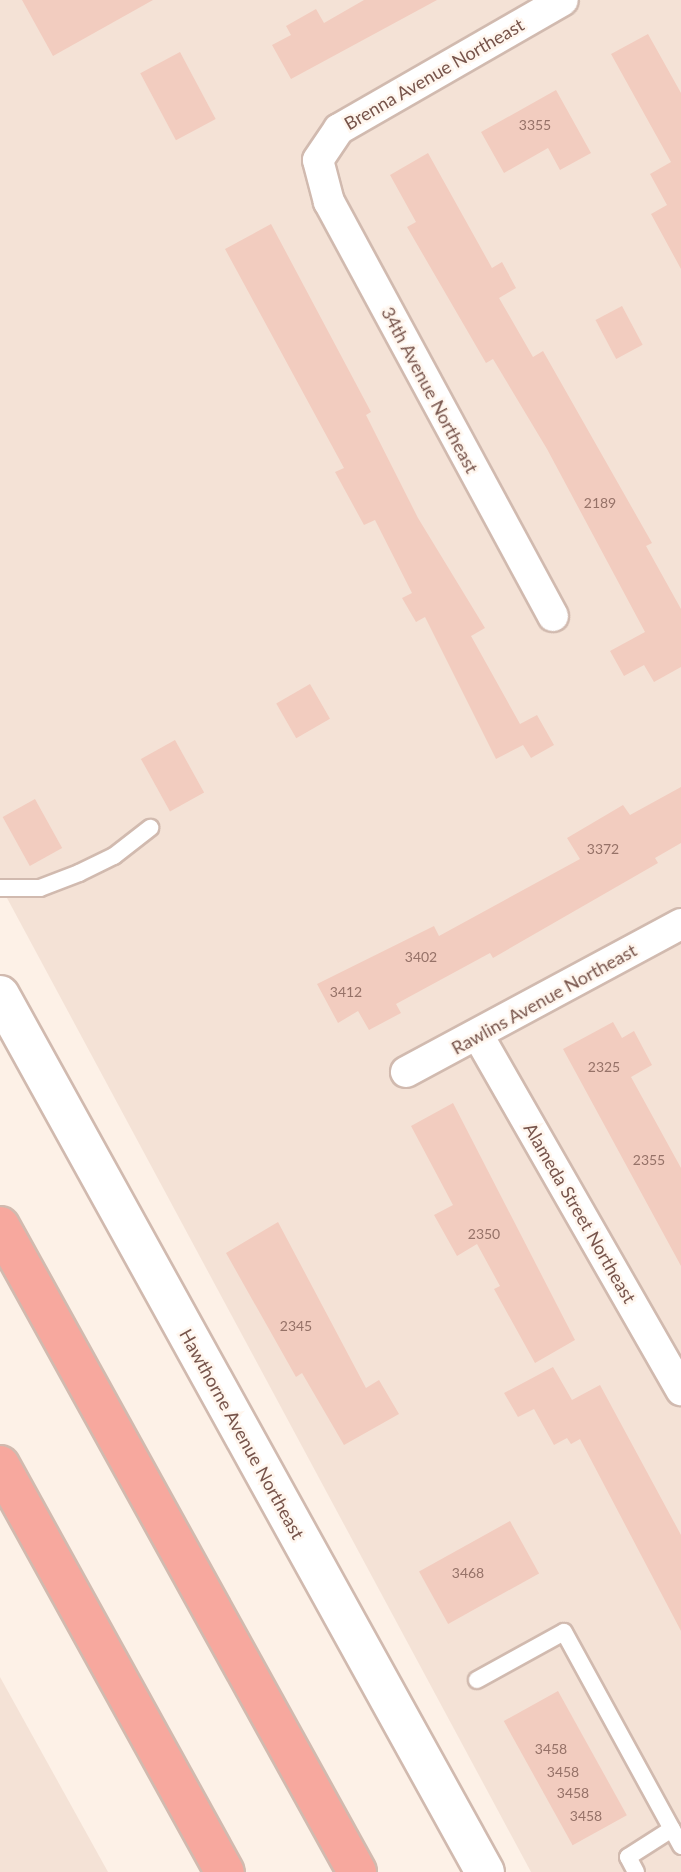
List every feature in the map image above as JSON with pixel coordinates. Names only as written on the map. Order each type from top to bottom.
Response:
[{"type":"highway","points":[[0,1226],[357,1872]]},
{"type":"highway","points":[[0,1465],[225,1872]]},
{"type":"main road","name":"Hawthorne Avenue Northeast","points":[[0,995],[485,1872]]},
{"type":"street","name":"Brenna Avenue Northeast","points":[[318,160],[339,129],[563,0]]},
{"type":"street","name":"34th Avenue Northeast","points":[[318,160],[329,202],[553,616]]},
{"type":"street","name":"Rawlins Avenue Northeast","points":[[406,1072],[479,1037],[681,924]]},
{"type":"street","name":"Alameda Street Northeast","points":[[479,1037],[672,1352],[681,1390]]},
{"type":"lane","points":[[0,888],[40,888],[79,873],[114,856],[150,828]]},
{"type":"lane","points":[[477,1680],[564,1632],[681,1846]]},
{"type":"lane","points":[[636,1872],[628,1857],[672,1829]]},
{"type":"shaded area","points":[[0,0],[681,0],[681,1872],[531,1872],[0,885]]},
{"type":"shaded area","points":[[0,1677],[108,1872],[0,1872]]},
{"type":"building","points":[[22,0],[153,0],[53,56]]},
{"type":"building","points":[[364,0],[437,0],[291,79],[272,45],[291,35],[286,26],[316,9],[324,23]]},
{"type":"building","points":[[648,34],[681,93],[681,269],[651,214],[667,205],[650,174],[671,162],[611,54]]},
{"type":"building","points":[[180,52],[216,119],[176,140],[140,73]]},
{"type":"building","points":[[556,90],[591,153],[560,170],[548,148],[504,173],[481,132]]},
{"type":"building","points":[[428,153],[492,268],[502,262],[516,288],[499,298],[533,357],[543,351],[652,543],[646,546],[681,609],[681,667],[654,682],[644,665],[624,676],[610,651],[645,632],[547,449],[493,359],[486,363],[407,227],[416,222],[390,175]]},
{"type":"building","points":[[271,224],[371,412],[366,415],[418,518],[485,628],[471,636],[520,724],[537,715],[554,745],[531,758],[523,745],[496,759],[425,617],[416,622],[402,598],[412,593],[375,520],[364,525],[335,472],[344,468],[225,249]]},
{"type":"building","points":[[622,306],[643,345],[616,359],[596,320]]},
{"type":"building","points":[[310,684],[330,719],[296,738],[276,704]]},
{"type":"building","points":[[175,740],[204,792],[170,811],[141,759]]},
{"type":"building","points":[[681,787],[681,843],[655,858],[658,863],[493,958],[490,953],[396,1004],[401,1013],[369,1030],[358,1011],[338,1023],[317,984],[434,926],[439,936],[580,859],[567,838],[623,805],[630,815]]},
{"type":"building","points":[[35,799],[62,848],[30,866],[3,817]]},
{"type":"building","points":[[613,1022],[622,1038],[634,1031],[652,1065],[631,1077],[681,1168],[681,1266],[563,1049]]},
{"type":"building","points":[[453,1103],[575,1340],[535,1363],[494,1289],[500,1286],[477,1244],[457,1256],[434,1215],[453,1205],[411,1126]]},
{"type":"building","points":[[278,1222],[366,1388],[379,1380],[399,1414],[344,1445],[302,1373],[296,1377],[226,1253]]},
{"type":"building","points":[[553,1367],[572,1400],[600,1385],[681,1535],[681,1631],[580,1439],[571,1444],[567,1438],[554,1445],[534,1409],[518,1417],[504,1393]]},
{"type":"building","points":[[510,1521],[539,1573],[448,1624],[419,1571]]},
{"type":"building","points":[[558,1691],[627,1815],[573,1845],[504,1721]]}]
